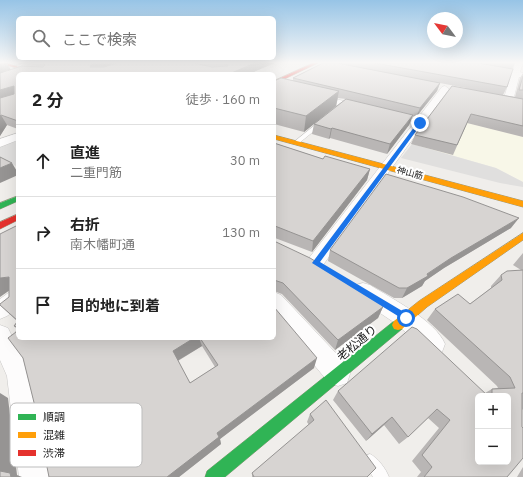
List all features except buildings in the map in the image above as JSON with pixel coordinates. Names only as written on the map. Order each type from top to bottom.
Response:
[{"type":"main road","name":"神山筋","points":[[276,138],[523,204]]},
{"type":"main road","points":[[0,206],[16,199]]},
{"type":"main road","points":[[0,214],[16,206]]},
{"type":"main road","points":[[0,226],[16,218]]},
{"type":"main road","name":"老松通り","points":[[213,477],[423,304],[523,236]]},
{"type":"street","points":[[278,85],[343,106],[375,112]]},
{"type":"street","points":[[508,101],[515,85]]},
{"type":"street","points":[[315,263],[445,89]]},
{"type":"street","points":[[405,119],[420,123]]},
{"type":"street","points":[[0,131],[16,135]]},
{"type":"street","points":[[0,143],[16,137]]},
{"type":"street","points":[[348,282],[406,318],[449,359]]},
{"type":"street","points":[[0,310],[16,298]]},
{"type":"street","points":[[276,303],[338,374]]},
{"type":"street","points":[[7,338],[19,375],[23,403]]},
{"type":"street","points":[[33,467],[34,477]]},
{"type":"lane","points":[[296,143],[328,117]]},
{"type":"lane","points":[[318,391],[328,403]]},
{"type":"lane","points":[[364,452],[382,477]]},
{"type":"shaded area","points":[[449,93],[523,107],[523,182],[496,168],[412,144]]},
{"type":"shaded area","points":[[13,141],[16,142],[16,166],[0,158],[0,146]]},
{"type":"shaded area","points":[[412,144],[496,168],[523,182],[523,187],[500,183],[401,158]]},
{"type":"traffic: fast","points":[[0,206],[16,199]]},
{"type":"traffic: fast","points":[[213,477],[398,325]]},
{"type":"traffic: slow","points":[[276,138],[523,204]]},
{"type":"traffic: slow","points":[[398,325],[423,304],[523,236]]},
{"type":"traffic: jam","points":[[0,226],[16,218]]},
{"type":"route","points":[[406,318],[315,263],[386,166],[420,123]]}]
